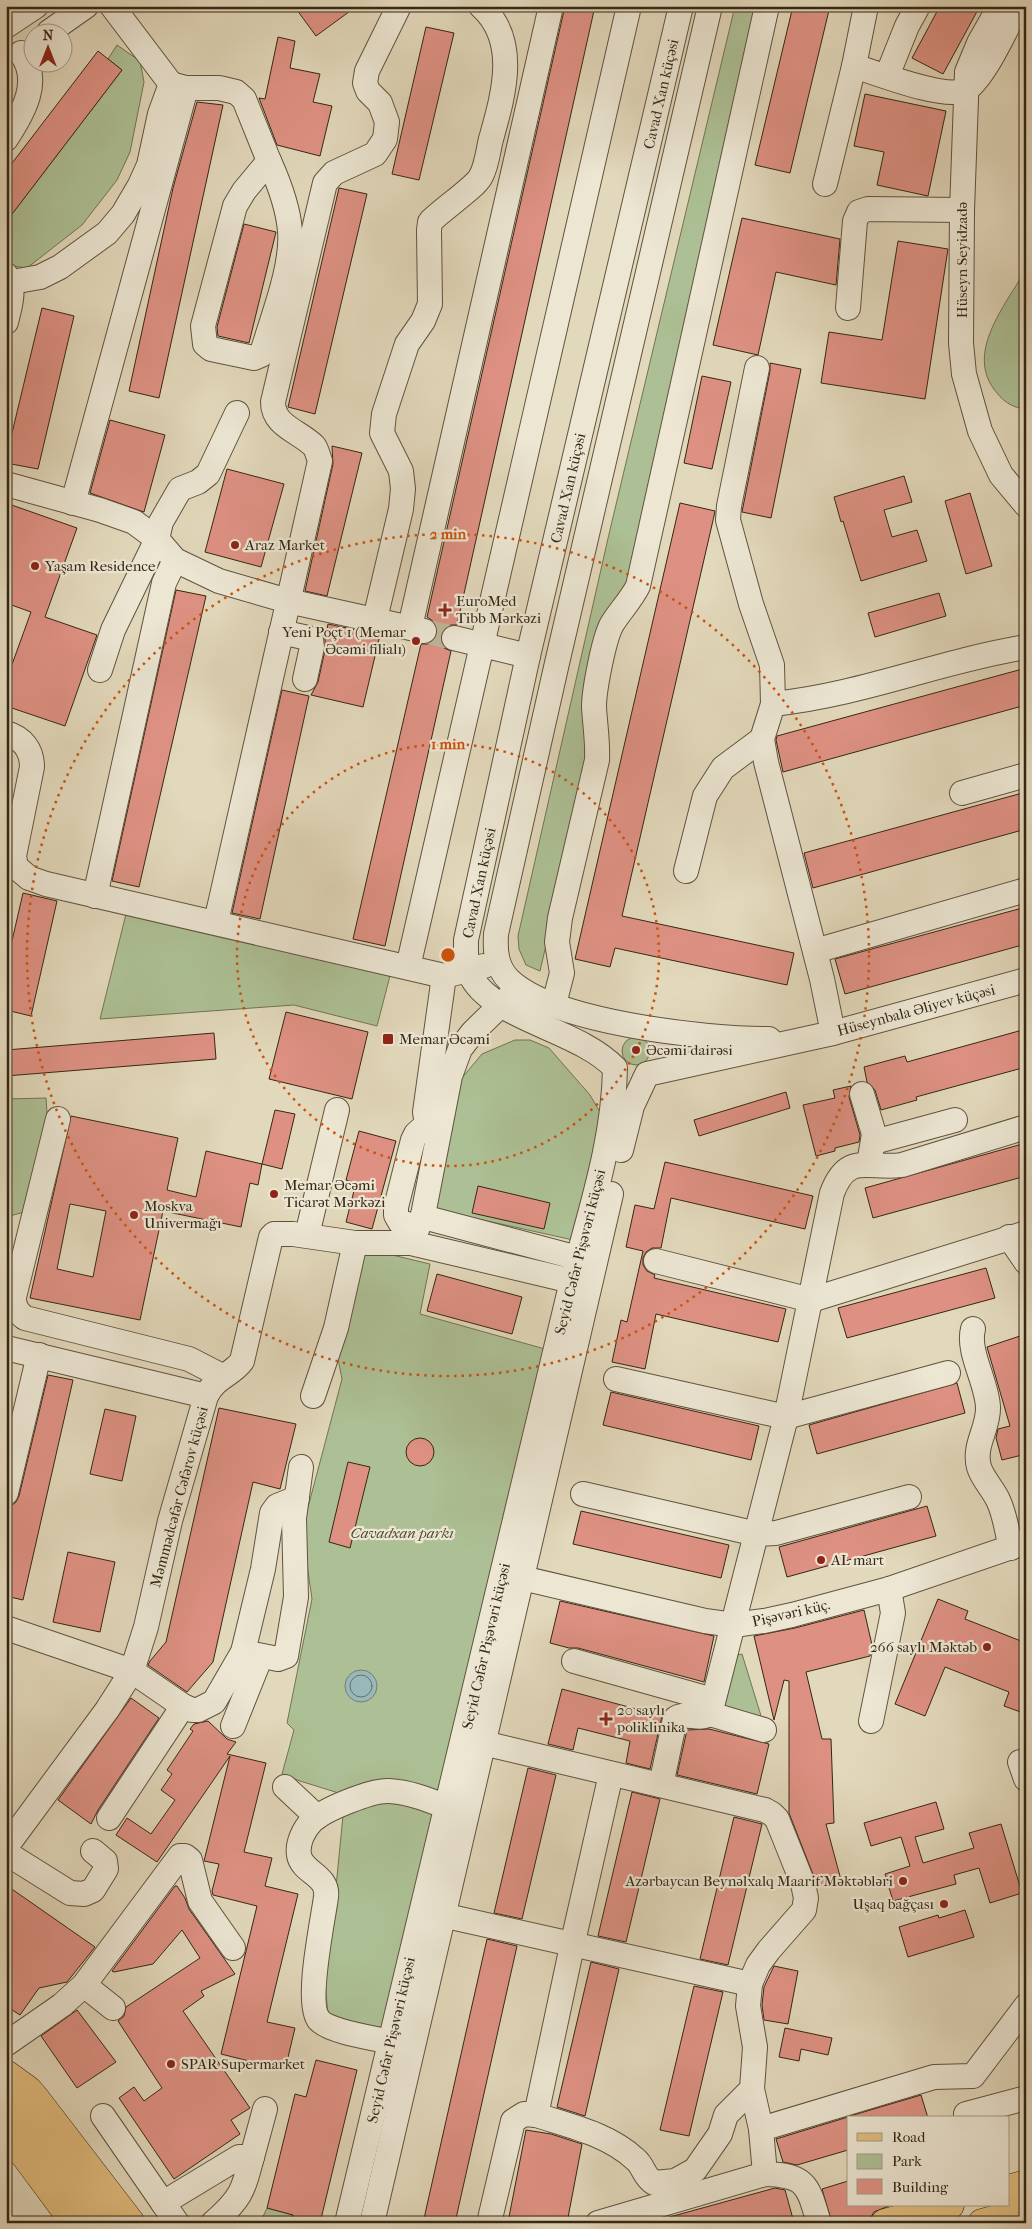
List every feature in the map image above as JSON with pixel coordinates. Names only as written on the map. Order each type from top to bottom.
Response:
[{"type":"main road","points":[[6,2074],[28,2090],[35,2098],[131,2223]]},
{"type":"main road","points":[[6,2088],[104,2223]]},
{"type":"main road","points":[[6,2130],[75,2223]]},
{"type":"main road","points":[[1010,2188],[1026,2184]]},
{"type":"main road","points":[[885,2223],[946,2206]]},
{"type":"main road","points":[[982,2223],[1026,2210]]},
{"type":"street","points":[[6,26],[36,6]]},
{"type":"street","points":[[63,22],[86,6]]},
{"type":"street","points":[[112,6],[179,86],[219,88],[236,92],[244,99],[282,190],[290,231],[290,256],[263,350],[261,355],[254,358],[211,349],[205,344],[203,326],[235,206],[244,191],[269,161]]},
{"type":"street","points":[[216,922],[320,461],[315,447],[278,420],[273,410],[273,402],[325,183],[334,173],[375,154],[385,139],[387,122],[380,103],[368,91],[364,83],[367,71],[399,6]]},
{"type":"street","points":[[375,619],[401,509],[403,489],[401,471],[382,433],[384,414],[407,344],[423,321],[430,304],[430,222],[481,178],[503,97],[506,60],[502,39],[490,15],[481,6]]},
{"type":"street","points":[[6,484],[134,522],[157,539],[175,560],[219,581],[288,600],[417,629],[551,6]]},
{"type":"street","points":[[408,967],[629,6]]},
{"type":"street","name":"Cavad Xan küçəsi","points":[[468,971],[466,953],[467,930],[528,656],[681,6]]},
{"type":"street","name":"Cavad Xan küçəsi","points":[[498,962],[495,944],[503,905],[558,658],[710,6]]},
{"type":"street","points":[[554,1004],[562,974],[557,942],[560,918],[597,760],[598,742],[594,698],[612,624],[634,596],[638,586],[768,6]]},
{"type":"street","points":[[825,184],[854,66],[866,6]]},
{"type":"street","points":[[887,76],[907,26],[918,6]]},
{"type":"street","name":"Hüseyn Seyidzadə","points":[[1000,6],[972,56],[967,72],[962,210],[961,343],[964,374],[980,431],[1001,475],[1026,505]]},
{"type":"street","points":[[854,66],[941,93],[965,90],[982,73],[1018,6]]},
{"type":"street","points":[[6,139],[18,120],[28,97],[31,83],[30,69],[20,54]]},
{"type":"street","points":[[6,322],[12,292],[9,278],[40,277],[60,267],[107,233],[123,214],[149,165],[160,114],[179,86]]},
{"type":"street","points":[[73,503],[179,86]]},
{"type":"street","points":[[848,308],[855,221],[859,212],[868,209],[962,210]]},
{"type":"street","points":[[757,368],[729,506],[728,520],[751,604],[772,665],[773,704],[762,739],[766,762],[815,951],[833,1033]]},
{"type":"street","points":[[100,670],[121,612],[157,539],[162,522],[180,489],[198,482],[208,474],[237,413]]},
{"type":"street","points":[[95,896],[164,583],[175,560]]},
{"type":"street","points":[[281,632],[311,640],[312,647],[305,679]]},
{"type":"street","points":[[454,638],[528,656]]},
{"type":"street","points":[[773,704],[839,694],[997,652],[1026,647]]},
{"type":"street","points":[[6,734],[22,741],[32,756],[32,767],[11,872],[46,884],[95,896],[216,922],[444,976],[498,962],[509,980],[554,1004],[592,1016],[643,1027],[730,1038],[805,1040]]},
{"type":"street","points":[[686,871],[705,796],[723,768],[762,739]]},
{"type":"street","points":[[962,793],[1026,775]]},
{"type":"street","points":[[815,951],[1026,890]]},
{"type":"street","points":[[468,971],[477,986],[501,1005],[598,1052],[626,1076],[640,1077],[805,1040]]},
{"type":"street","points":[[434,1125],[425,1112],[444,976]]},
{"type":"street","name":"Hüseynbala Əliyev küçəsi","points":[[805,1040],[1026,980]]},
{"type":"street","points":[[519,987],[472,1032],[460,1049],[434,1125],[416,1134],[413,1140],[396,1207],[396,1215],[400,1222],[417,1229],[536,1273],[572,1281]]},
{"type":"street","points":[[615,1068],[610,1052],[614,1037],[627,1028],[643,1027],[656,1038],[660,1046],[659,1062],[647,1074]]},
{"type":"street","name":"Seyid Cəfər Pişəvəri küçəsi","points":[[347,2223],[391,2042],[425,1942],[442,1915],[483,1742],[512,1576],[572,1281],[610,1131],[614,1101],[615,1068]]},
{"type":"street","name":"Seyid Cəfər Pişəvəri küçəsi","points":[[372,2223],[425,1942],[447,1807],[512,1576],[629,1117],[636,1096],[647,1074]]},
{"type":"street","points":[[862,1094],[874,1134],[871,1153]]},
{"type":"street","points":[[307,1235],[337,1110]]},
{"type":"street","points":[[58,1119],[14,1297],[14,1305],[18,1313],[25,1318],[189,1359],[222,1376]]},
{"type":"street","points":[[661,1785],[675,1719],[683,1716],[704,1717],[711,1707],[734,1625],[786,1417],[832,1193],[838,1178],[871,1153],[955,1120]]},
{"type":"street","points":[[871,1153],[888,1167],[902,1165],[1026,1127]]},
{"type":"street","points":[[417,1229],[427,1218],[578,1258]]},
{"type":"street","name":"Məmmədcəfər Cəfərov küçəsi","points":[[11,1832],[107,1710],[132,1671],[146,1627],[170,1520],[206,1396],[222,1376],[232,1371],[242,1361],[271,1237],[278,1234],[307,1235],[355,1243],[417,1229]]},
{"type":"street","points":[[656,1261],[811,1300],[1017,1235],[1026,1262]]},
{"type":"street","points":[[313,1396],[336,1328],[355,1243]]},
{"type":"street","points":[[536,1273],[547,1268],[549,1264],[542,1248]]},
{"type":"street","points":[[973,1329],[970,1339],[983,1377],[988,1406],[988,1418],[977,1454],[979,1468],[999,1502],[1018,1545]]},
{"type":"street","points":[[6,1348],[206,1396]]},
{"type":"street","points":[[6,1493],[38,1355]]},
{"type":"street","points":[[616,1379],[786,1417],[948,1373]]},
{"type":"street","points":[[252,1654],[278,1659],[286,1656],[296,1598],[294,1518],[302,1467]]},
{"type":"street","points":[[583,1494],[757,1534],[776,1533],[909,1497]]},
{"type":"street","points":[[233,1726],[252,1654],[272,1513],[277,1506],[297,1498]]},
{"type":"street","name":"Pişəvəri küç.","points":[[512,1576],[705,1621],[734,1625],[764,1622],[889,1589],[1018,1545]]},
{"type":"street","points":[[872,1721],[893,1613],[889,1589]]},
{"type":"street","points":[[6,1628],[132,1671],[182,1706],[198,1710],[214,1702],[252,1654]]},
{"type":"street","points":[[574,1661],[711,1707],[764,1730]]},
{"type":"street","points":[[109,1818],[182,1706]]},
{"type":"street","points":[[483,1742],[765,1810],[777,1819],[803,1884],[806,1898],[804,1910],[758,1965],[750,1984],[748,2006],[755,2047],[752,2090],[761,2129],[766,2174]]},
{"type":"street","points":[[536,2115],[611,1774]]},
{"type":"street","points":[[285,1787],[317,1817]]},
{"type":"street","points":[[391,2042],[327,2026],[319,2019],[315,2011],[314,1981],[327,1894],[321,1878],[301,1861],[298,1854],[299,1843],[305,1829],[317,1817],[369,1793],[389,1791],[414,1795],[447,1807]]},
{"type":"street","points":[[6,1853],[70,1893],[84,1894],[93,1890],[106,1869],[105,1861],[93,1851]]},
{"type":"street","points":[[6,2044],[62,2005],[84,1985],[180,1856],[185,1856],[190,1860],[200,1901],[234,1948]]},
{"type":"street","points":[[442,1915],[572,1946],[750,1984]]},
{"type":"street","points":[[84,1985],[113,2008]]},
{"type":"street","points":[[1026,2006],[973,2076],[966,2116],[1026,2098]]},
{"type":"street","points":[[761,2129],[934,2077],[973,2076]]},
{"type":"street","points":[[489,2223],[513,2121],[524,2114],[536,2115],[604,2138],[637,2160],[646,2178],[654,2183],[675,2181],[696,2170],[720,2134],[726,2115],[752,2090]]},
{"type":"street","points":[[213,2223],[226,2212],[243,2192],[265,2108]]},
{"type":"street","points":[[103,2116],[177,2223]]},
{"type":"street","points":[[163,2203],[239,2157],[252,2157]]},
{"type":"street","points":[[598,2223],[766,2174],[780,2175],[802,2182],[809,2190],[819,2223]]},
{"type":"green space","points":[[735,6],[757,6],[591,752],[540,971],[526,965],[519,949],[518,936],[609,534]]},
{"type":"green space","points":[[117,45],[140,61],[144,82],[130,152],[117,180],[82,225],[27,268],[6,265],[6,222],[122,70],[108,59]]},
{"type":"green space","points":[[1026,269],[1026,409],[1010,404],[1000,397],[988,378],[984,362],[991,330]]},
{"type":"green space","points":[[126,914],[390,976],[377,1026],[294,1005],[100,1019]]},
{"type":"green space","name":"Əcəmi dairəsi","points":[[636,1037],[646,1041],[650,1051],[646,1061],[636,1065],[626,1061],[622,1051],[626,1041]]},
{"type":"green space","points":[[515,1040],[530,1040],[549,1048],[590,1095],[601,1114],[601,1126],[573,1240],[429,1208],[461,1079],[482,1054]]},
{"type":"green space","points":[[46,1098],[48,1128],[28,1211],[6,1217],[6,1099]]},
{"type":"green space","name":"Cavadxan parkı","points":[[363,1248],[430,1264],[420,1314],[545,1349],[386,2028],[339,2022],[328,2016],[324,1969],[335,1897],[345,1795],[282,1774],[294,1730],[287,1723],[312,1599],[302,1530],[342,1379],[337,1354]]},
{"type":"green space","points":[[742,1654],[762,1719],[724,1709],[737,1655]]},
{"type":"green space","points":[[267,2208],[293,2215],[291,2223],[260,2223]]},
{"type":"water","points":[[361,1670],[367,1671],[372,1675],[376,1680],[376,1692],[372,1697],[367,1701],[361,1702],[355,1701],[350,1697],[346,1692],[345,1686],[346,1680],[350,1675],[355,1671]]},
{"type":"building","points":[[294,6],[357,6],[316,36]]},
{"type":"building","points":[[565,6],[595,6],[457,625],[444,628],[441,635],[444,648],[451,651],[385,946],[353,939],[421,644],[429,644],[434,641],[437,634],[437,626],[427,617]]},
{"type":"building","points":[[793,6],[830,6],[790,173],[755,165]]},
{"type":"building","points":[[940,6],[980,6],[943,74],[912,58]]},
{"type":"building","points":[[426,27],[454,33],[419,180],[392,174]]},
{"type":"building","points":[[278,37],[295,41],[290,68],[320,74],[313,102],[332,106],[320,156],[277,145],[259,98],[265,99]]},
{"type":"building","points":[[98,51],[122,70],[6,222],[6,171]]},
{"type":"building","points":[[865,94],[946,111],[928,196],[877,185],[884,152],[854,146]]},
{"type":"building","points":[[197,102],[223,105],[159,398],[129,391],[173,188]]},
{"type":"building","points":[[339,188],[367,194],[315,414],[288,407]]},
{"type":"building","points":[[742,218],[840,239],[836,285],[776,272],[758,355],[713,345]]},
{"type":"building","points":[[244,224],[276,232],[249,343],[218,336],[217,327]]},
{"type":"building","points":[[898,241],[948,249],[925,399],[821,383],[829,332],[882,340]]},
{"type":"building","points":[[42,308],[74,316],[38,469],[6,463],[6,458]]},
{"type":"building","points":[[770,363],[801,369],[771,518],[742,512]]},
{"type":"building","points":[[702,376],[731,382],[712,469],[684,463]]},
{"type":"building","points":[[110,420],[165,435],[144,512],[90,493]]},
{"type":"building","points":[[332,446],[362,453],[327,596],[305,591],[333,464]]},
{"type":"building","points":[[227,469],[284,484],[261,567],[205,552]]},
{"type":"building","points":[[904,476],[912,502],[884,510],[892,537],[917,530],[927,561],[861,581],[834,497]]},
{"type":"building","points":[[970,493],[992,566],[966,574],[945,501]]},
{"type":"building","points":[[6,503],[77,528],[45,617],[97,635],[65,726],[6,706],[6,681],[31,612],[6,603]]},
{"type":"building","points":[[680,503],[715,511],[622,916],[794,953],[787,985],[615,948],[610,967],[575,959]]},
{"type":"building","points":[[176,590],[206,596],[139,887],[112,881]]},
{"type":"building","points":[[939,593],[946,616],[875,637],[868,613]]},
{"type":"building","points":[[328,624],[380,635],[363,707],[311,695],[318,682]]},
{"type":"building","points":[[1026,668],[1026,705],[783,772],[776,740],[777,736]]},
{"type":"building","points":[[282,690],[309,696],[260,919],[232,913]]},
{"type":"building","points":[[1026,792],[1026,829],[813,888],[804,853]]},
{"type":"building","points":[[23,893],[57,901],[31,1016],[6,1010],[6,967]]},
{"type":"building","points":[[1026,907],[1026,944],[845,994],[835,959]]},
{"type":"building","points":[[286,1012],[368,1032],[352,1099],[269,1079]]},
{"type":"building","points":[[1026,1029],[1026,1067],[916,1097],[917,1100],[881,1110],[875,1090],[867,1082],[864,1067],[905,1056],[907,1062]]},
{"type":"building","points":[[214,1033],[216,1059],[6,1076],[6,1050]]},
{"type":"building","points":[[851,1086],[849,1097],[860,1135],[859,1142],[835,1148],[835,1151],[816,1156],[803,1105],[835,1098],[833,1090]]},
{"type":"building","points":[[786,1092],[790,1108],[699,1136],[694,1120]]},
{"type":"building","points":[[275,1110],[295,1114],[282,1169],[262,1164]]},
{"type":"building","name":"Moskva Univermağı","points":[[71,1116],[178,1138],[167,1190],[196,1197],[206,1151],[262,1164],[258,1185],[250,1183],[241,1227],[163,1211],[140,1320],[30,1298]],"holes":[[[70,1204],[106,1211],[93,1277],[57,1269]]]},
{"type":"building","points":[[359,1131],[396,1141],[372,1229],[346,1222],[356,1183],[346,1180]]},
{"type":"building","points":[[1026,1143],[1026,1176],[873,1218],[865,1188]]},
{"type":"building","points":[[665,1162],[813,1196],[805,1229],[671,1198],[661,1248],[652,1248],[646,1252],[643,1258],[643,1265],[647,1271],[655,1275],[654,1278],[786,1309],[778,1342],[656,1314],[645,1369],[612,1362],[621,1320],[627,1322],[643,1251],[626,1247],[635,1205],[654,1209]]},
{"type":"building","points":[[478,1186],[550,1203],[544,1229],[472,1213]]},
{"type":"building","points":[[986,1268],[995,1298],[847,1338],[838,1308]]},
{"type":"building","points":[[437,1274],[522,1297],[512,1334],[427,1311]]},
{"type":"building","points":[[1026,1334],[1026,1454],[1002,1460],[996,1438],[998,1429],[1010,1426],[987,1347]]},
{"type":"building","points":[[48,1375],[73,1380],[23,1600],[6,1596],[6,1525],[11,1506],[19,1496]]},
{"type":"building","points":[[957,1383],[965,1413],[817,1454],[809,1425]]},
{"type":"building","points":[[611,1392],[759,1426],[751,1460],[603,1425]]},
{"type":"building","points":[[219,1408],[296,1424],[280,1489],[253,1482],[213,1662],[187,1692],[148,1665],[166,1642]]},
{"type":"building","points":[[105,1409],[136,1416],[122,1481],[90,1474]]},
{"type":"building","points":[[420,1438],[430,1442],[434,1452],[430,1462],[420,1466],[410,1462],[406,1452],[410,1442]]},
{"type":"building","points":[[348,1462],[370,1467],[350,1548],[329,1542]]},
{"type":"building","points":[[927,1506],[936,1536],[787,1577],[779,1547]]},
{"type":"building","points":[[581,1511],[729,1545],[721,1578],[573,1544]]},
{"type":"building","points":[[68,1552],[115,1562],[100,1632],[53,1622]]},
{"type":"building","points":[[938,1599],[968,1611],[965,1619],[1026,1643],[1026,1714],[1004,1706],[1009,1692],[945,1667],[925,1716],[895,1704]]},
{"type":"building","points":[[560,1601],[714,1636],[704,1682],[578,1648],[569,1648],[550,1643]]},
{"type":"building","points":[[864,1610],[872,1645],[870,1656],[806,1672],[822,1739],[831,1739],[834,1823],[826,1824],[841,1880],[818,1887],[789,1813],[789,1681],[784,1680],[774,1720],[754,1636],[795,1628]]},
{"type":"building","points":[[562,1689],[662,1716],[650,1769],[626,1763],[630,1741],[578,1728],[573,1750],[548,1744]]},
{"type":"building","points":[[131,1698],[159,1718],[98,1810],[91,1824],[58,1800]]},
{"type":"building","points":[[208,1721],[227,1739],[236,1742],[227,1754],[266,1763],[244,1852],[272,1858],[265,1886],[298,1894],[267,2022],[295,2028],[285,2070],[221,2054],[257,1906],[213,1895],[212,1891],[219,1864],[204,1861],[230,1756],[157,1862],[116,1835],[127,1818],[151,1834],[175,1800],[161,1790],[172,1774],[167,1770],[193,1731],[190,1729],[194,1724]]},
{"type":"building","points":[[709,1729],[769,1744],[757,1794],[677,1775],[687,1730]]},
{"type":"building","points":[[528,1768],[556,1775],[522,1919],[494,1913]]},
{"type":"building","points":[[632,1792],[660,1799],[626,1942],[598,1936]]},
{"type":"building","points":[[936,1802],[944,1829],[915,1837],[923,1863],[974,1848],[969,1833],[1001,1824],[1022,1893],[990,1903],[979,1868],[954,1875],[956,1884],[893,1901],[885,1874],[910,1866],[901,1837],[871,1846],[864,1823]]},
{"type":"building","points":[[734,1817],[762,1824],[728,1965],[700,1959]]},
{"type":"building","points":[[6,1885],[95,1947],[67,1982],[39,1988],[20,2015],[6,2006]]},
{"type":"building","name":"SPAR Supermarket","points":[[175,1886],[177,1886],[185,1898],[189,1909],[235,1974],[201,1991],[204,1996],[183,2011],[250,2108],[231,2120],[240,2134],[174,2179],[119,2098],[134,2087],[144,2101],[162,2088],[118,2021],[124,2016],[126,2007],[200,1958],[182,1930],[153,1964],[112,1971]]},
{"type":"building","points":[[965,1910],[974,1937],[908,1957],[899,1927],[938,1915],[939,1918]]},
{"type":"building","points":[[487,1939],[517,1946],[455,2223],[423,2223]]},
{"type":"building","points":[[591,1962],[619,1969],[585,2116],[557,2107]]},
{"type":"building","points":[[774,1966],[798,1971],[788,2024],[764,2020],[762,2005],[764,1987]]},
{"type":"building","points":[[694,1986],[723,1992],[689,2136],[660,2130]]},
{"type":"building","points":[[77,2010],[116,2062],[77,2088],[41,2036]]},
{"type":"building","points":[[785,2028],[832,2038],[828,2055],[801,2049],[799,2061],[779,2057]]},
{"type":"building","points":[[316,2060],[357,2070],[320,2223],[291,2223],[293,2215],[267,2208],[295,2094],[306,2097]]},
{"type":"building","points":[[921,2095],[927,2116],[850,2116]]},
{"type":"building","points":[[847,2117],[847,2150],[797,2165],[783,2162],[776,2139]]},
{"type":"building","points":[[526,2130],[551,2134],[582,2144],[567,2223],[540,2223],[509,2217]]},
{"type":"building","points":[[847,2181],[847,2206],[889,2206],[874,2212],[871,2217],[851,2223],[832,2223],[822,2189]]},
{"type":"building","points":[[775,2188],[785,2190],[793,2219],[780,2223],[666,2223],[666,2218]]},
{"type":"tunnel","points":[[424,631],[454,638]]},
{"type":"place","name":"Araz Market","points":[[235,545]]},
{"type":"place","name":"Yaşam Residence","points":[[35,566]]},
{"type":"place","name":"EuroMed Tibb Mərkəzi","points":[[445,610]]},
{"type":"place","name":"Yeni Poçt 1 (Memar Əcəmi filialı)","points":[[416,641]]},
{"type":"place","name":"Memar Əcəmi","points":[[388,1039]]},
{"type":"place","name":"Əcəmi dairəsi","points":[[636,1050]]},
{"type":"place","name":"Memar Əcəmi Ticarət Mərkəzi","points":[[274,1194]]},
{"type":"place","name":"Moskva Univermağı","points":[[134,1215]]},
{"type":"place","name":"AL mart","points":[[821,1560]]},
{"type":"place","name":"266 saylı Məktəb","points":[[987,1647]]},
{"type":"place","name":"20 saylı poliklinika","points":[[606,1719]]},
{"type":"place","name":"Azərbaycan Beynəlxalq Maarif Məktəbləri","points":[[903,1881]]},
{"type":"place","name":"Uşaq bağçası","points":[[944,1904]]},
{"type":"place","name":"SPAR Supermarket","points":[[171,2064]]}]
